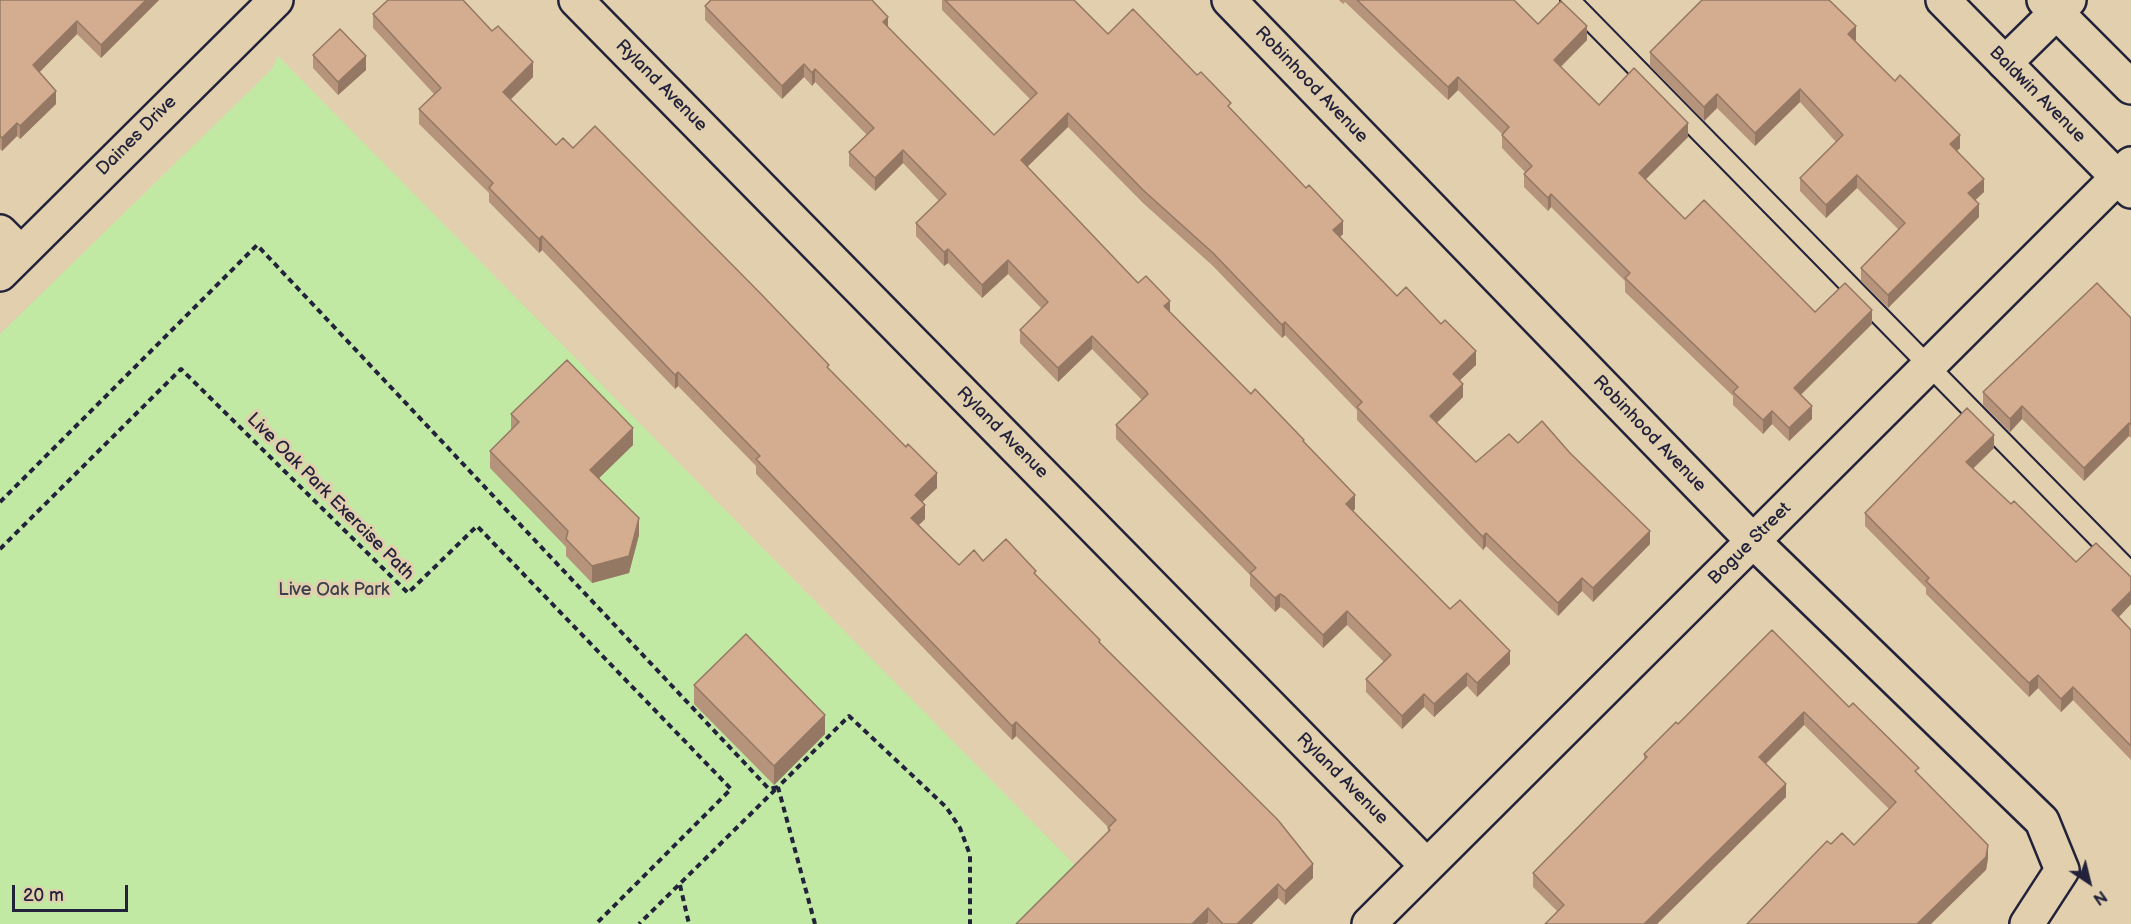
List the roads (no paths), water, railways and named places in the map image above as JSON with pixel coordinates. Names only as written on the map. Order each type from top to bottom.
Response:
[{"type":"street","name":"Daines Drive","points":[[7,253],[276,0]]},
{"type":"street","name":"Ryland Avenue","points":[[576,0],[1427,866]]},
{"type":"street","name":"Robinhood Avenue","points":[[1228,0],[1754,541],[2042,821],[2062,870],[2027,924]]},
{"type":"street","name":"Baldwin Avenue","points":[[1943,0],[2005,63],[2127,177]]},
{"type":"street","points":[[2005,63],[2056,4],[2131,87]]},
{"type":"street","name":"Bogue Street","points":[[1369,924],[1930,366],[2127,177]]},
{"type":"lane","points":[[1570,0],[2131,572]]},
{"type":"park label","name":"Live Oak Park","points":[[334,590]]}]
